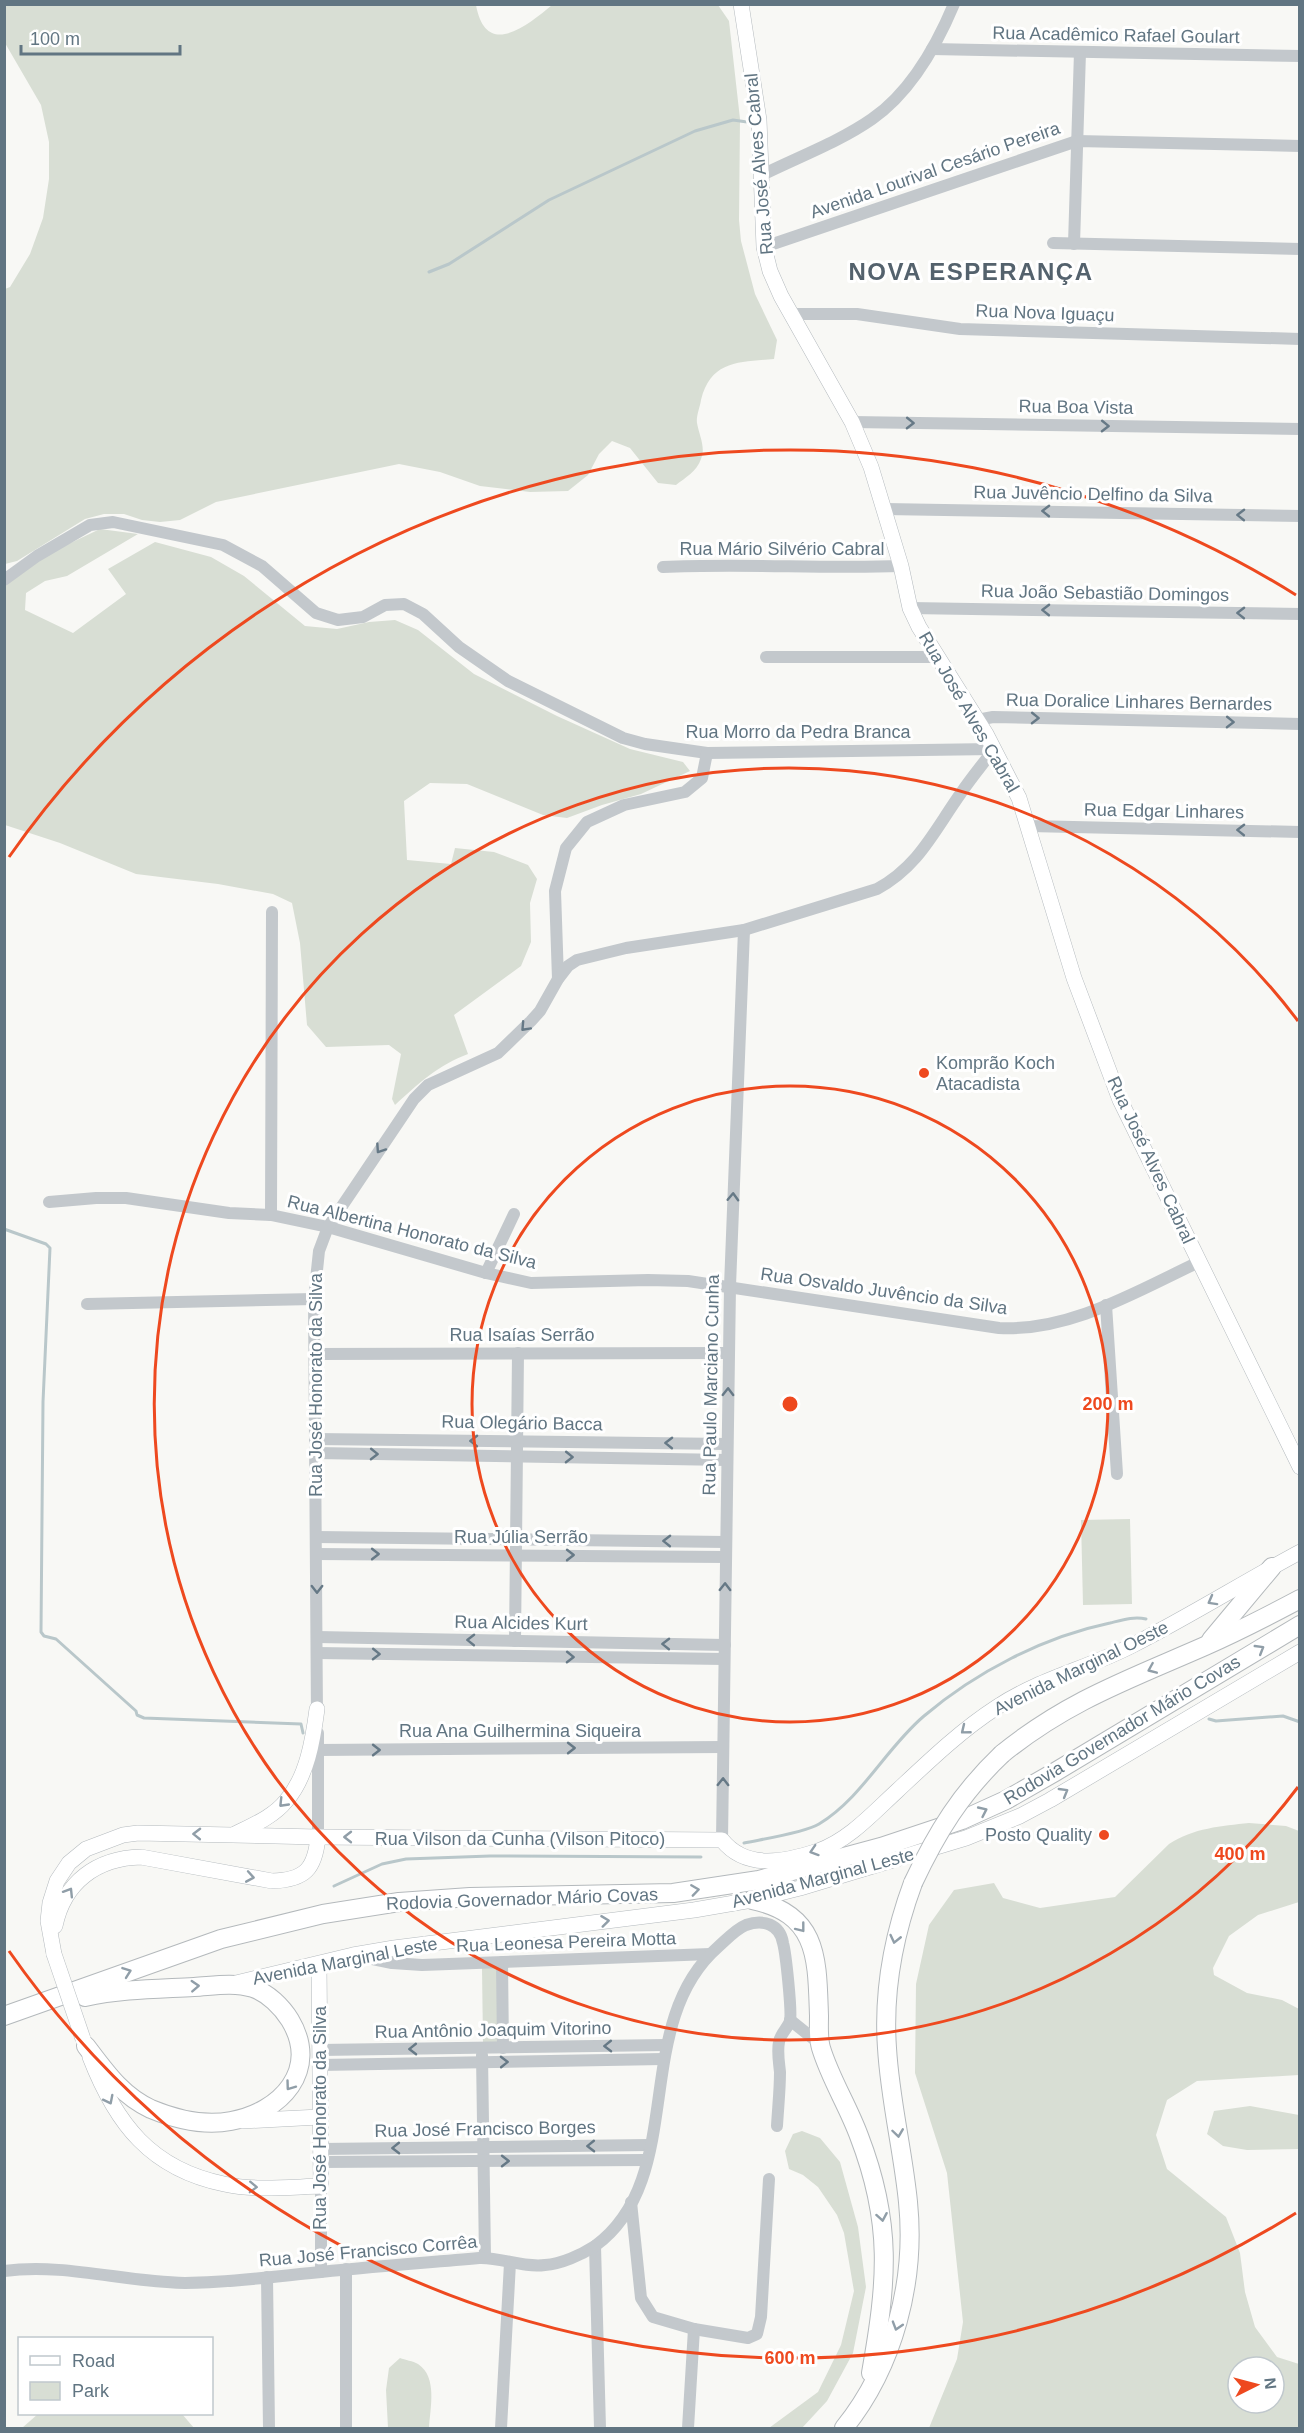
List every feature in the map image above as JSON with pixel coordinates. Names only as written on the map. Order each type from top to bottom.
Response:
[{"type":"highway","points":[[1206,1646],[1272,1567]]},
{"type":"highway","name":"Rodovia Governador Mário Covas","points":[[844,2428],[867,2395],[897,2325],[906,2290],[909,2257],[908,2202],[890,2078],[886,2019],[889,1973],[895,1939],[913,1884],[933,1842],[950,1813],[983,1772],[1040,1724],[1082,1700],[1206,1646],[1299,1599]]},
{"type":"highway","name":"Rodovia Governador Mário Covas","points":[[9,2015],[221,1939],[319,1915],[399,1902],[470,1897],[673,1893],[759,1880],[881,1847],[962,1820],[1006,1800],[1299,1625]]},
{"type":"highway","points":[[752,1900],[766,1903],[786,1913],[799,1923],[808,1937],[816,1958],[820,2044],[866,2153],[872,2173],[883,2223],[885,2270],[882,2313],[867,2395]]},
{"type":"highway","points":[[9,2015],[117,1991],[230,1984],[254,1988],[272,1999],[287,2014],[297,2031],[301,2065],[296,2079],[272,2105],[256,2114],[230,2121],[205,2122],[174,2118],[149,2108],[126,2093],[109,2076],[85,2043]]},
{"type":"main road","name":"Rua José Alves Cabral","points":[[741,4],[759,120],[764,247],[770,271],[791,314],[852,422],[871,467],[901,566],[910,608],[994,749],[1019,798],[1074,978],[1120,1100],[1299,1467]]},
{"type":"main road","name":"Avenida Marginal Oeste","points":[[722,1840],[730,1850],[743,1858],[759,1862],[818,1851],[836,1842],[864,1821],[964,1731],[999,1705],[1133,1645],[1299,1552]]},
{"type":"main road","name":"Avenida Marginal Leste","points":[[230,1984],[353,1955],[435,1942],[694,1910],[752,1900],[957,1841],[1020,1816],[1299,1652]]},
{"type":"main road","points":[[232,1835],[261,1821],[286,1802],[313,1751],[317,1709]]},
{"type":"main road","name":"Rua Vilson da Cunha (Vilson Pitoco)","points":[[321,2186],[254,2187],[225,2184],[196,2176],[172,2165],[149,2149],[129,2130],[115,2111],[85,2043],[53,1951],[48,1921],[50,1903],[57,1881],[69,1863],[86,1849],[105,1840],[138,1833],[318,1837],[722,1840]]},
{"type":"main road","points":[[53,1951],[57,1914],[64,1899],[75,1882],[91,1869],[106,1862],[125,1857],[141,1857],[272,1881],[286,1881],[298,1877],[314,1861],[318,1837]]},
{"type":"main road","name":"Rua José Honorato da Silva","points":[[319,1964],[321,2186]]},
{"type":"main road","points":[[297,2031],[320,2092]]},
{"type":"main road","points":[[230,2121],[320,2117]]},
{"type":"street","points":[[762,175],[855,130],[873,118],[905,87],[932,50],[954,4]]},
{"type":"street","name":"Rua Acadêmico Rafael Goulart","points":[[932,50],[1299,56]]},
{"type":"street","points":[[1074,244],[1080,52]]},
{"type":"street","name":"Avenida Lourival Cesário Pereira","points":[[764,247],[1077,141],[1299,146]]},
{"type":"street","points":[[1053,243],[1299,249]]},
{"type":"street","name":"Rua Nova Iguaçu","points":[[791,314],[857,314],[960,329],[1299,339]]},
{"type":"street","name":"Rua Boa Vista","points":[[852,422],[1299,429]]},
{"type":"street","name":"Rua Juvêncio Delfino da Silva","points":[[885,509],[1299,516]]},
{"type":"street","name":"Rua Morro da Pedra Branca","points":[[4,580],[37,556],[90,525],[113,522],[223,545],[262,566],[316,613],[338,620],[363,617],[384,605],[404,604],[423,614],[459,647],[508,681],[624,738],[645,744],[707,753],[994,749]]},
{"type":"street","name":"Rua Mário Silvério Cabral","points":[[663,567],[706,565],[845,568],[901,566]]},
{"type":"street","name":"Rua João Sebastião Domingos","points":[[910,608],[1299,614]]},
{"type":"street","points":[[766,657],[938,657]]},
{"type":"street","name":"Rua Doralice Linhares Bernardes","points":[[977,720],[993,717],[1299,724]]},
{"type":"street","name":"Rua José Honorato da Silva","points":[[317,1709],[314,1299],[316,1263],[327,1227],[414,1099],[428,1085],[498,1053],[540,1011],[558,978],[568,966],[591,955],[744,930],[877,889],[895,879],[918,858],[961,792],[994,749]]},
{"type":"street","points":[[558,978],[555,891],[566,848],[587,822],[624,805],[685,792],[702,778],[707,753]]},
{"type":"street","name":"Rua Edgar Linhares","points":[[1029,826],[1299,832]]},
{"type":"street","points":[[271,1215],[272,912]]},
{"type":"street","name":"Rua Paulo Marciano Cunha","points":[[722,1840],[730,1286],[744,930]]},
{"type":"street","name":"Rua Albertina Honorato da Silva","points":[[50,1202],[96,1197],[126,1198],[229,1213],[271,1215],[327,1227],[486,1273],[531,1283],[648,1280],[730,1286]]},
{"type":"street","points":[[486,1273],[514,1214]]},
{"type":"street","name":"Rua Osvaldo Juvêncio da Silva","points":[[730,1286],[999,1328],[1022,1329],[1048,1325],[1106,1305],[1199,1262]]},
{"type":"street","points":[[87,1304],[314,1299]]},
{"type":"street","points":[[1106,1305],[1117,1474]]},
{"type":"street","points":[[518,1353],[516,1555],[520,1641],[524,1656]]},
{"type":"street","name":"Rua Isaías Serrão","points":[[315,1354],[729,1353]]},
{"type":"street","name":"Rua Olegário Bacca","points":[[315,1439],[728,1444]]},
{"type":"street","name":"Rua Olegário Bacca","points":[[315,1453],[727,1460]]},
{"type":"street","name":"Rua Júlia Serrão","points":[[316,1537],[726,1542]]},
{"type":"street","points":[[424,1538],[424,1554]]},
{"type":"street","name":"Rua Júlia Serrão","points":[[316,1554],[726,1557]]},
{"type":"street","name":"Rua Alcides Kurt","points":[[317,1637],[724,1645]]},
{"type":"street","name":"Rua Alcides Kurt","points":[[317,1653],[724,1659]]},
{"type":"street","name":"Rua Ana Guilhermina Siqueira","points":[[313,1751],[723,1747]]},
{"type":"street","points":[[313,1751],[318,1771],[318,1837]]},
{"type":"street","name":"Rua José Francisco Corrêa","points":[[4,2271],[68,2270],[184,2283],[485,2258],[510,2263],[548,2265],[564,2261],[595,2246],[622,2218],[632,2202],[647,2160],[663,2059],[676,2010],[685,1990],[710,1954],[744,1926],[755,1923],[770,1923],[778,1930],[783,1939],[786,1959],[790,2020],[779,2039],[777,2126]]},
{"type":"street","name":"Rua Leonesa Pereira Motta","points":[[353,1955],[392,1963],[422,1965],[710,1954]]},
{"type":"street","points":[[502,1962],[503,2048]]},
{"type":"street","points":[[790,2020],[820,2044]]},
{"type":"street","name":"Rua Antônio Joaquim Vitorino","points":[[320,2058],[482,2048],[666,2045]]},
{"type":"street","points":[[482,2048],[485,2258]]},
{"type":"street","name":"Rua Antônio Joaquim Vitorino","points":[[320,2058],[482,2062],[663,2059]]},
{"type":"street","name":"Rua José Francisco Borges","points":[[321,2156],[483,2147],[650,2145]]},
{"type":"street","name":"Rua José Francisco Borges","points":[[321,2156],[484,2161],[647,2160]]},
{"type":"street","points":[[632,2202],[639,2287],[645,2308],[653,2317],[694,2329],[748,2338],[757,2334],[761,2317],[769,2179]]},
{"type":"street","name":"Rua José Honorato da Silva","points":[[321,2186],[321,2272]]},
{"type":"street","points":[[595,2246],[600,2428]]},
{"type":"street","points":[[501,2428],[510,2263]]},
{"type":"street","points":[[346,2269],[346,2428]]},
{"type":"street","points":[[267,2277],[269,2428]]},
{"type":"street","points":[[688,2428],[694,2329]]},
{"type":"green space","points":[[5,4],[476,5],[481,22],[489,31],[498,34],[509,33],[520,28],[552,5],[718,5],[729,21],[740,119],[739,220],[741,241],[755,294],[777,340],[774,359],[728,366],[712,377],[701,400],[697,417],[702,446],[701,459],[694,471],[676,485],[658,483],[630,448],[612,441],[599,454],[588,475],[568,491],[530,492],[480,486],[440,472],[399,464],[216,502],[180,520],[160,522],[142,520],[124,514],[104,514],[85,519],[17,561],[5,564],[5,289],[10,287],[30,254],[43,218],[49,179],[49,142],[41,105],[5,43]]},
{"type":"green space","points":[[100,529],[138,534],[67,576],[45,581],[26,593],[25,610],[73,633],[126,594],[108,569],[155,542],[211,557],[244,576],[305,626],[337,629],[369,622],[395,620],[418,630],[474,674],[557,716],[630,749],[683,762],[690,771],[641,794],[567,818],[543,815],[467,784],[430,783],[404,801],[407,860],[451,864],[455,848],[494,852],[528,865],[537,879],[530,903],[531,942],[521,966],[454,1015],[468,1054],[438,1069],[395,1105],[392,1099],[401,1054],[389,1045],[326,1047],[307,1025],[300,943],[292,903],[273,894],[218,884],[136,874],[60,843],[5,825],[5,585],[41,557]]},
{"type":"green space","points":[[1130,1519],[1132,1604],[1083,1605],[1081,1520]]},
{"type":"green space","points":[[1249,1823],[1286,1826],[1299,1831],[1299,1902],[1258,1915],[1229,1936],[1213,1968],[1214,1975],[1247,1993],[1282,2000],[1299,2009],[1299,2075],[1197,2081],[1167,2100],[1156,2135],[1167,2169],[1226,2217],[1240,2253],[1245,2292],[1255,2327],[1276,2355],[1226,2355],[1226,2415],[1286,2415],[1286,2360],[1299,2364],[1299,2428],[929,2428],[957,2359],[963,2322],[947,2173],[915,2073],[916,1984],[929,1925],[954,1890],[994,1883],[1003,1898],[1040,1908],[1115,1897],[1169,1844],[1188,1834]]},
{"type":"green space","points":[[482,1968],[497,1968],[498,2043],[483,2043]]},
{"type":"green space","points":[[1250,2106],[1299,2115],[1299,2149],[1247,2150],[1223,2146],[1207,2134],[1214,2111]]},
{"type":"green space","points":[[802,2131],[820,2138],[840,2162],[858,2227],[866,2287],[853,2353],[827,2401],[802,2428],[769,2428],[818,2392],[841,2345],[854,2291],[844,2233],[837,2215],[818,2187],[803,2175],[789,2169],[785,2151],[793,2134]]},
{"type":"green space","points":[[400,2358],[418,2364],[428,2377],[431,2385],[429,2428],[388,2428],[386,2390],[389,2368]]},
{"type":"green space","points":[[37,2415],[183,2415],[194,2428],[22,2428]]},
{"type":"waterway","points":[[429,272],[449,264],[549,200],[695,131],[733,120],[747,122]]},
{"type":"waterway","points":[[4,1229],[46,1244],[50,1248],[43,1402],[41,1632],[44,1636],[56,1639],[136,1711],[137,1715],[144,1718],[301,1724],[303,1733]]},
{"type":"waterway","points":[[744,1843],[794,1833],[819,1824],[848,1801],[924,1716],[966,1685],[1011,1658],[1085,1629],[1124,1620],[1146,1619]]},
{"type":"waterway","points":[[1209,1719],[1216,1721],[1283,1716],[1300,1722]]},
{"type":"waterway","points":[[334,1886],[382,1864],[406,1859],[490,1856],[701,1857]]},
{"type":"place","name":"Komprão Koch Atacadista","points":[[924,1073]]},
{"type":"place","name":"Posto Quality","points":[[1104,1835]]},
{"type":"district","name":"NOVA ESPERANÇA","points":[[971,271]]}]
